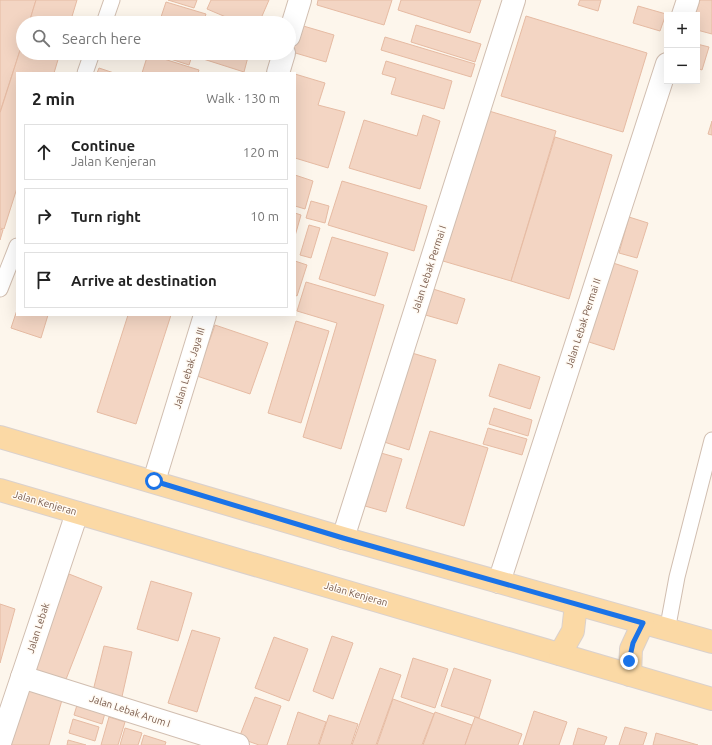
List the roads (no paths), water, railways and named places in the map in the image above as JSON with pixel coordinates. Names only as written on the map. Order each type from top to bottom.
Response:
[{"type":"main road","points":[[0,437],[154,481],[343,538],[667,631],[712,642]]},
{"type":"main road","name":"Jalan Kenjeran","points":[[0,490],[712,699]]},
{"type":"main road","points":[[560,654],[573,631],[576,604]]},
{"type":"main road","points":[[630,675],[631,649],[643,623]]},
{"type":"street","points":[[295,16],[300,0]]},
{"type":"street","name":"Jalan Lebak Permai I","points":[[343,538],[514,0]]},
{"type":"street","points":[[684,12],[688,0]]},
{"type":"street","points":[[278,72],[282,60]]},
{"type":"street","name":"Jalan Lebak Permai II","points":[[499,582],[664,73]]},
{"type":"street","name":"Jalan Lebak Jaya III","points":[[154,481],[205,316]]},
{"type":"street","name":"Jalan Lebak","points":[[0,743],[77,513]]},
{"type":"street","name":"Jalan Lebak Arum I","points":[[22,677],[238,745]]},
{"type":"lane","points":[[106,16],[112,0]]},
{"type":"lane","points":[[85,72],[90,60]]},
{"type":"lane","points":[[0,289],[16,249]]},
{"type":"lane","points":[[667,631],[677,577],[712,440]]}]
